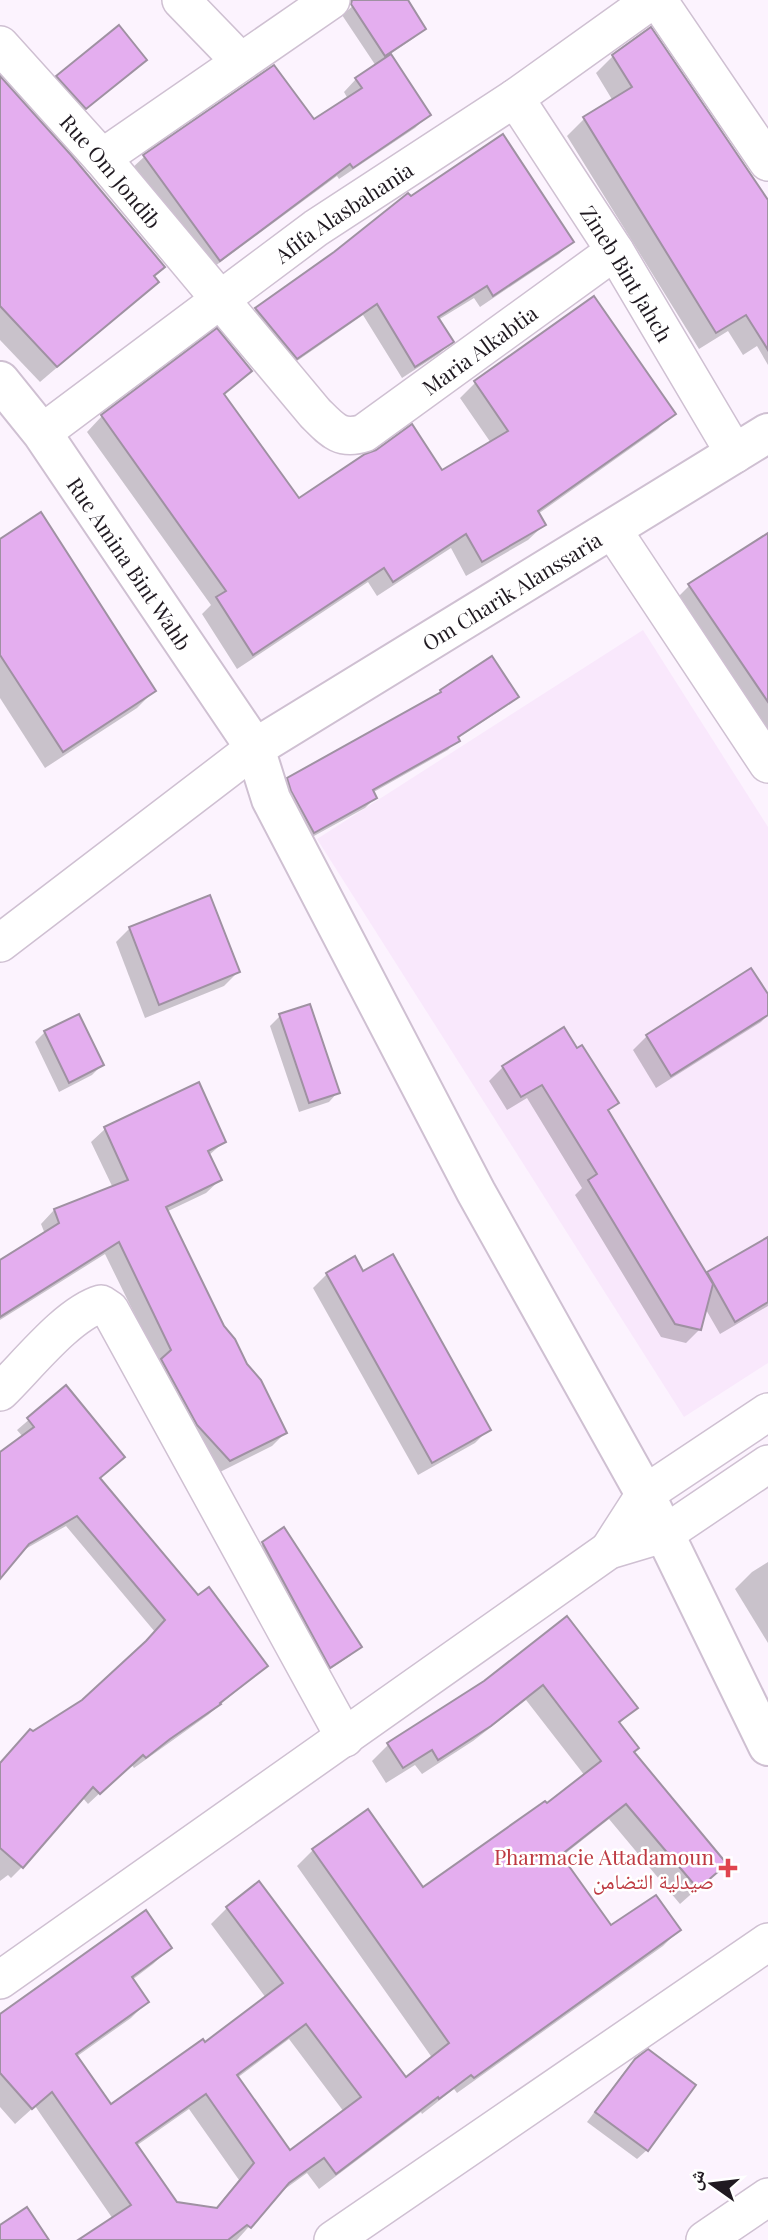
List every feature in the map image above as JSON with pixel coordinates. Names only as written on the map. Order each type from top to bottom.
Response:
[{"type":"street","points":[[181,0],[240,61]]},
{"type":"street","points":[[102,158],[331,0]]},
{"type":"street","name":"Afifa Alasbahania","points":[[42,433],[316,228],[515,98],[652,0]]},
{"type":"street","points":[[658,0],[768,162]]},
{"type":"street","name":"Rue Om Jondib","points":[[0,44],[102,158],[315,413],[341,435]]},
{"type":"street","name":"Zineb Bint Jahch","points":[[515,98],[615,251],[735,454]]},
{"type":"street","name":"Maria Alkabtia","points":[[341,435],[354,436],[364,433],[615,251]]},
{"type":"street","name":"Rue Amina Bint Wahb","points":[[0,381],[42,433],[255,748],[271,799],[477,1192],[666,1533],[768,1746]]},
{"type":"street","name":"Om Charik Alanssaria","points":[[255,748],[768,433]]},
{"type":"street","points":[[612,529],[768,764]]},
{"type":"street","points":[[0,943],[255,748]]},
{"type":"street","points":[[0,1392],[73,1319],[100,1304],[110,1310],[345,1738]]},
{"type":"street","points":[[608,1550],[645,1494],[768,1412]]},
{"type":"street","points":[[0,1980],[608,1550],[666,1533],[768,1464]]},
{"type":"street","points":[[333,2240],[768,1942]]},
{"type":"street","points":[[705,2240],[768,2197]]},
{"type":"shaded area","points":[[643,630],[768,827],[768,1363],[684,1417],[317,839]]},
{"type":"building","points":[[352,0],[408,0],[426,29],[385,56],[351,4]]},
{"type":"building","points":[[119,25],[147,60],[86,109],[56,76]]},
{"type":"building","points":[[651,27],[768,200],[768,350],[746,315],[716,333],[583,117],[632,87],[612,55]]},
{"type":"building","points":[[391,54],[431,115],[353,168],[350,164],[220,261],[143,155],[274,65],[314,119],[362,88],[355,78]]},
{"type":"building","points":[[0,76],[165,267],[154,276],[159,282],[57,367],[0,306]]},
{"type":"building","points":[[503,134],[574,242],[493,296],[487,286],[438,317],[454,342],[415,367],[377,304],[297,359],[255,308],[334,252],[408,193],[411,196]]},
{"type":"building","points":[[594,296],[676,414],[538,511],[546,525],[482,562],[466,534],[393,582],[384,568],[253,655],[216,597],[226,591],[101,415],[217,328],[252,371],[224,394],[299,498],[412,424],[442,470],[508,431],[474,381]]},
{"type":"building","points":[[41,512],[156,691],[63,752],[0,655],[0,539]]},
{"type":"building","points":[[768,533],[768,702],[688,584]]},
{"type":"building","points":[[492,656],[519,697],[458,737],[460,741],[373,790],[377,798],[314,833],[291,791],[287,778],[441,692],[440,690]]},
{"type":"building","points":[[210,895],[240,972],[159,1005],[129,927]]},
{"type":"building","points":[[751,968],[768,994],[768,1015],[671,1076],[646,1035]]},
{"type":"building","points":[[310,1004],[340,1093],[309,1103],[279,1014]]},
{"type":"building","points":[[79,1014],[104,1065],[69,1083],[44,1031]]},
{"type":"building","points":[[564,1027],[577,1048],[582,1045],[619,1103],[608,1110],[713,1284],[701,1330],[675,1324],[588,1180],[597,1174],[542,1085],[521,1097],[502,1066]]},
{"type":"building","points":[[199,1082],[226,1142],[208,1151],[222,1180],[166,1207],[224,1326],[235,1339],[247,1364],[261,1380],[287,1433],[230,1461],[197,1425],[161,1359],[171,1350],[119,1242],[0,1317],[0,1260],[59,1223],[54,1209],[128,1180],[104,1127]]},
{"type":"building","points":[[768,1237],[768,1302],[735,1322],[707,1272]]},
{"type":"building","points":[[393,1254],[491,1430],[432,1463],[326,1273],[355,1256],[363,1271]]},
{"type":"building","points":[[66,1385],[125,1457],[100,1478],[198,1595],[209,1587],[268,1666],[146,1758],[143,1755],[100,1794],[93,1787],[23,1868],[0,1848],[0,1763],[30,1729],[33,1731],[82,1700],[165,1620],[77,1516],[29,1544],[0,1579],[0,1452],[34,1427],[27,1418]]},
{"type":"building","points":[[284,1527],[362,1647],[330,1668],[262,1542]]},
{"type":"building","points":[[567,1616],[638,1708],[619,1722],[639,1748],[634,1752],[727,1864],[698,1889],[626,1804],[561,1855],[611,1925],[656,1895],[681,1930],[474,2078],[471,2075],[439,2099],[438,2097],[336,2174],[324,2158],[289,2183],[251,2228],[247,2225],[228,2240],[78,2240],[131,2205],[52,2092],[32,2109],[0,2073],[0,2014],[146,1910],[172,1948],[132,1977],[149,2002],[76,2054],[111,2104],[203,2039],[205,2042],[283,1983],[226,1907],[259,1881],[406,2077],[449,2043],[312,1849],[368,1809],[423,1887],[545,1801],[547,1803],[601,1761],[543,1685],[491,1726],[438,1760],[432,1750],[403,1768],[387,1743],[484,1681]],"holes":[[[306,2024],[361,2097],[290,2150],[237,2075]],[[206,2094],[254,2163],[217,2208],[177,2202],[136,2143]]]},
{"type":"building","points":[[648,2049],[696,2085],[648,2151],[595,2112],[635,2059]]},
{"type":"building","points":[[27,2207],[49,2240],[0,2240],[0,2225]]},
{"type":"place","name":"Pharmacie Attadamoun صيدلية التضامن","points":[[728,1868]]}]
